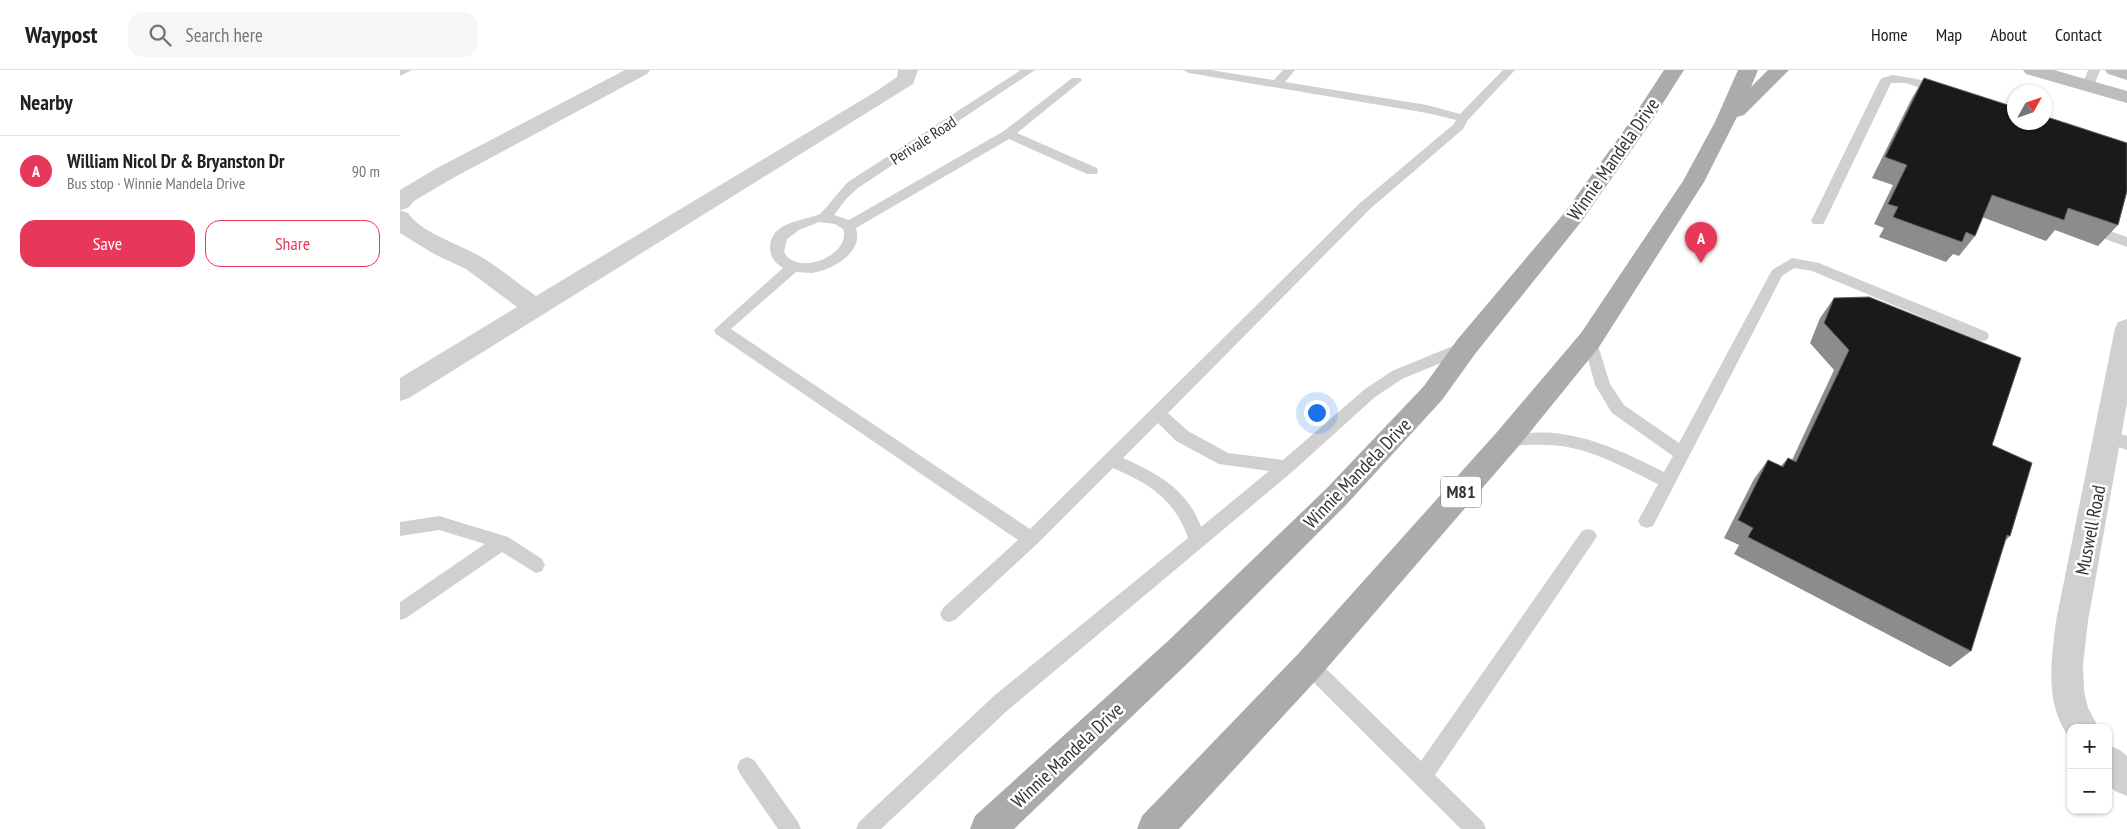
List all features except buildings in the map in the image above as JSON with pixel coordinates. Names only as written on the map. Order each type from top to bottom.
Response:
[{"type":"main road","name":"Winnie Mandela Drive","points":[[988,829],[1179,651],[1336,497],[1433,393],[1466,347],[1573,217],[1639,124],[1674,70]]},
{"type":"main road","name":"M81","points":[[1155,829],[1308,665],[1507,440],[1590,340],[1669,221],[1725,122],[1748,70]]},
{"type":"main road","points":[[1725,122],[1780,70]]},
{"type":"main road","points":[[2034,70],[2091,78],[2127,97]]},
{"type":"main road","points":[[2115,70],[2127,74]]},
{"type":"street","points":[[400,203],[415,190],[445,173],[640,70]]},
{"type":"street","points":[[400,391],[882,96],[906,80],[908,70]]},
{"type":"street","points":[[400,218],[403,224],[442,248],[461,255],[474,263],[535,308]]},
{"type":"street","name":"Muswell Road","points":[[2079,724],[2073,714],[2068,691],[2067,664],[2072,621],[2118,439],[2127,329]]},
{"type":"street","points":[[2112,766],[2127,779]]},
{"type":"lane","points":[[400,73],[406,70]]},
{"type":"lane","name":"Perivale Road","points":[[825,218],[842,195],[853,185],[1029,70]]},
{"type":"lane","points":[[1189,70],[1427,109],[1463,118]]},
{"type":"lane","points":[[1277,85],[1289,70]]},
{"type":"lane","points":[[949,614],[1031,539],[1365,206],[1459,126],[1463,118],[1509,70]]},
{"type":"lane","points":[[1818,221],[1886,80],[1892,78],[1909,81],[1953,95]]},
{"type":"lane","points":[[849,226],[1008,134],[1076,80]]},
{"type":"lane","points":[[1008,134],[1092,171]]},
{"type":"lane","points":[[825,218],[841,221],[849,226],[852,233],[852,241],[840,257],[817,267],[793,267],[784,263],[778,257],[776,250],[779,241],[785,233],[794,226],[806,221],[825,218]]},
{"type":"lane","points":[[2110,236],[2127,242]]},
{"type":"lane","points":[[1647,520],[1777,272],[1792,263],[1814,266],[1982,336]]},
{"type":"lane","points":[[793,267],[721,330],[1031,539]]},
{"type":"lane","points":[[1590,340],[1603,385],[1618,408],[1682,454]]},
{"type":"lane","points":[[866,829],[928,769],[1002,702],[1286,467],[1370,393],[1391,379],[1466,347]]},
{"type":"lane","points":[[1158,413],[1182,436],[1225,459],[1286,467]]},
{"type":"lane","points":[[1507,440],[1536,438],[1568,441],[1609,453],[1668,481]]},
{"type":"lane","points":[[1111,460],[1144,474],[1164,487],[1184,507],[1192,522],[1197,540]]},
{"type":"lane","points":[[400,529],[439,523],[502,542],[536,564]]},
{"type":"lane","points":[[1422,777],[1588,536]]},
{"type":"lane","points":[[400,612],[502,542]]},
{"type":"lane","points":[[1308,665],[1476,829]]},
{"type":"lane","points":[[746,767],[792,829]]},
{"type":"place","name":"William Nicol Dr & Bryanston Dr","points":[[1701,263]]}]
